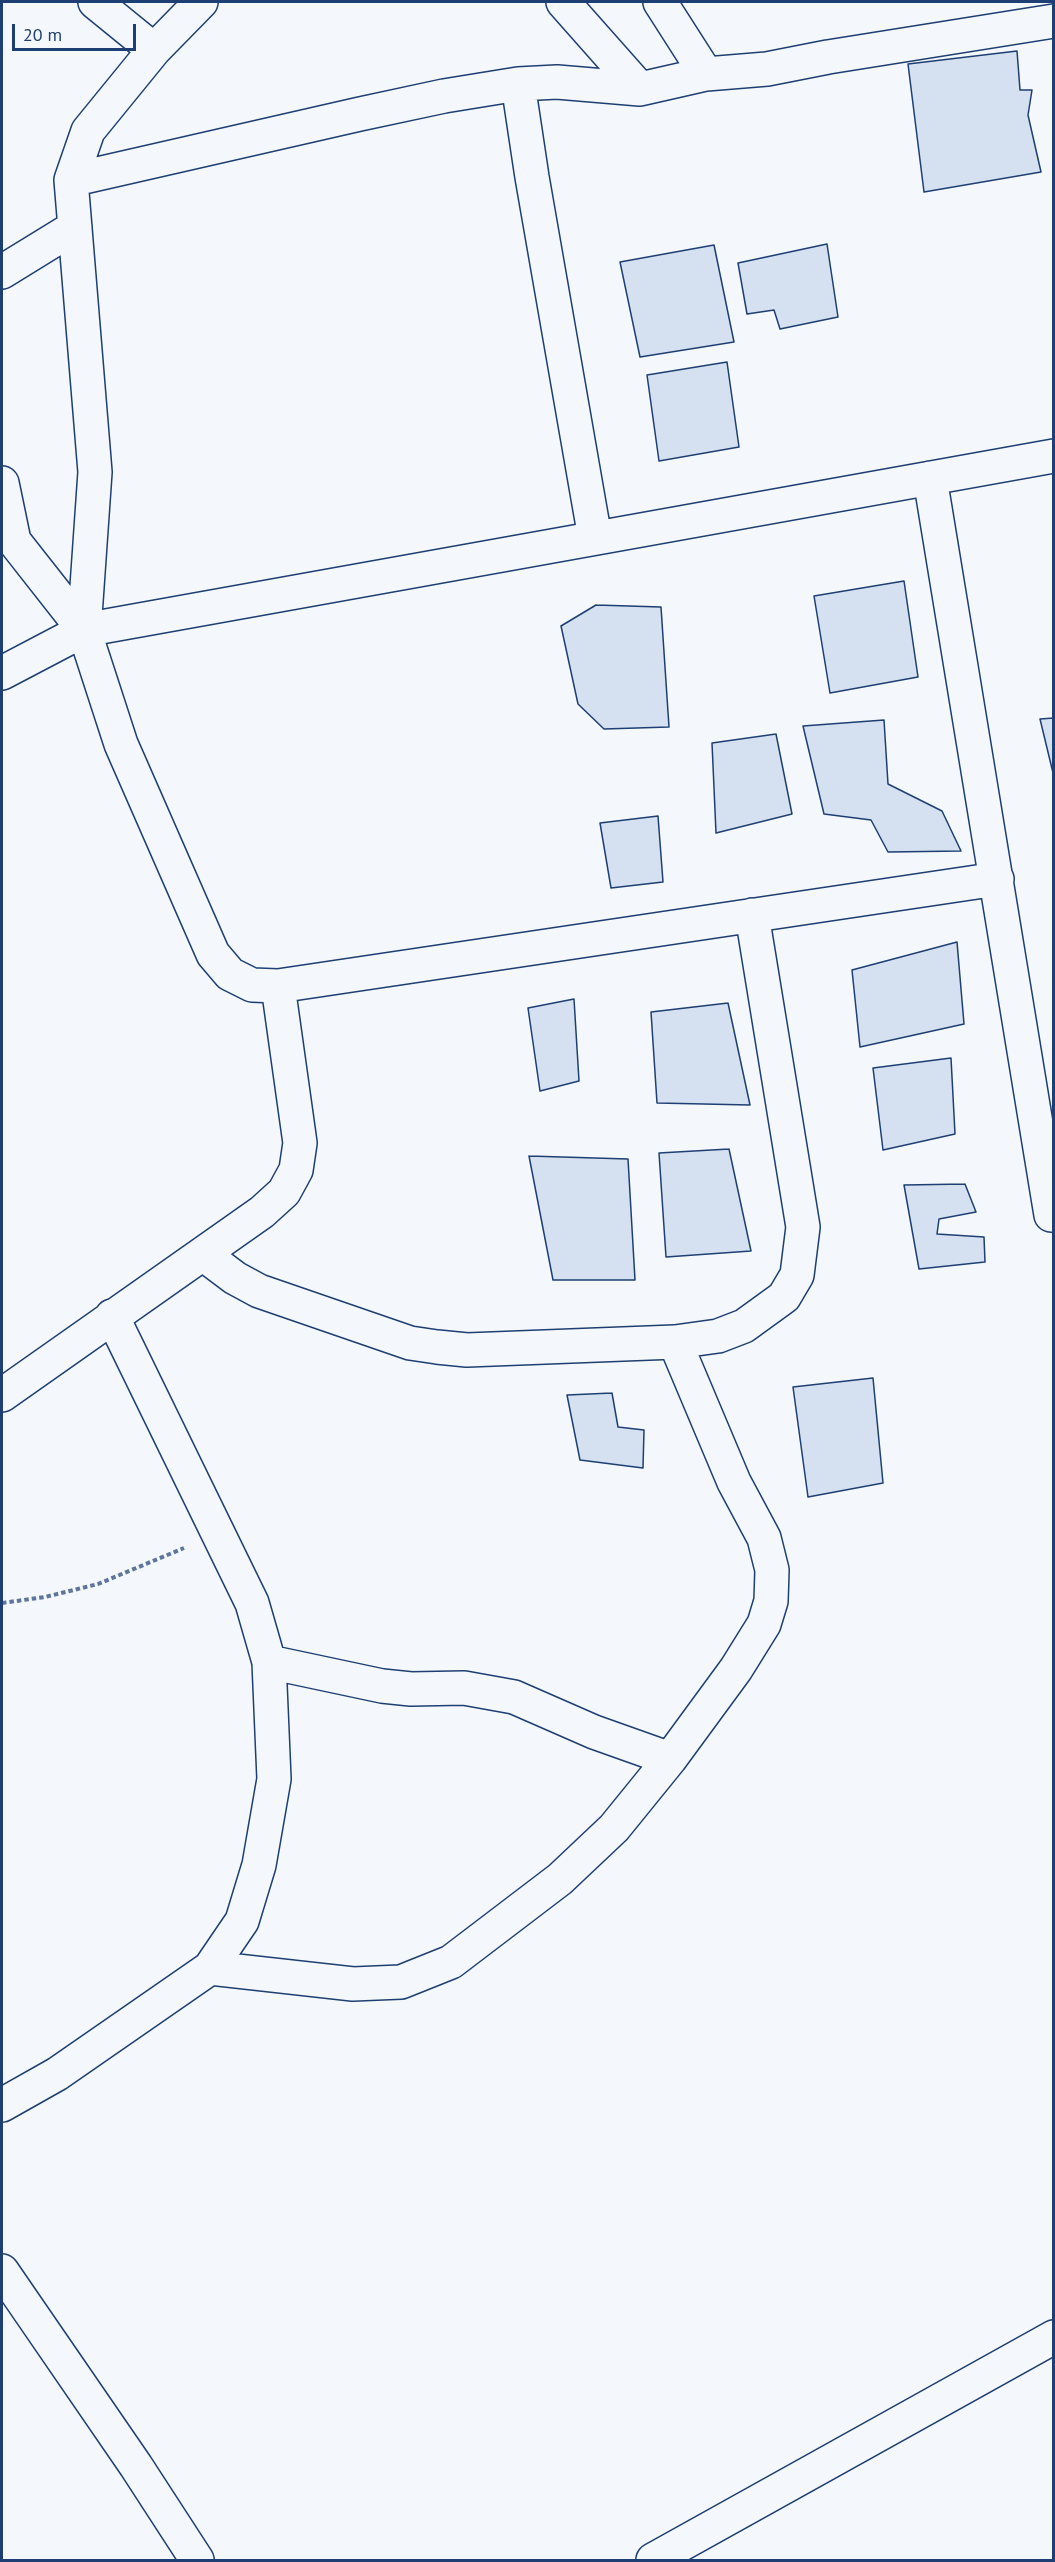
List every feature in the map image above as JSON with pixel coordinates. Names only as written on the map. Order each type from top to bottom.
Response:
[{"type":"street","points":[[95,2],[154,50]]},
{"type":"street","points":[[84,630],[95,472],[71,180],[88,131],[154,50],[201,2]]},
{"type":"street","points":[[562,2],[640,90]]},
{"type":"street","points":[[660,2],[706,74]]},
{"type":"street","points":[[71,180],[360,114],[444,96],[518,84],[557,82],[640,90],[706,74],[767,69],[1053,21]]},
{"type":"street","points":[[518,84],[595,538]]},
{"type":"street","points":[[2,272],[75,227]]},
{"type":"street","points":[[2,673],[84,630],[1053,456]]},
{"type":"street","points":[[930,478],[1051,1215]]},
{"type":"street","points":[[2,483],[14,541],[84,630],[122,744],[213,954],[230,974],[252,985],[278,986],[997,879]]},
{"type":"street","points":[[203,1254],[235,1278],[259,1291],[410,1343],[467,1350],[675,1342],[718,1336],[744,1326],[784,1297],[797,1275],[803,1227],[752,915]]},
{"type":"street","points":[[2,1395],[262,1212],[284,1192],[296,1170],[300,1143],[278,986]]},
{"type":"street","points":[[2,2105],[57,2074],[210,1968],[242,1921],[259,1865],[274,1779],[269,1662],[252,1603],[112,1316]]},
{"type":"street","points":[[210,1968],[353,1984],[401,1982],[451,1962],[560,1879],[614,1828],[670,1759],[736,1669],[764,1624],[772,1591],[772,1570],[764,1538],[734,1482],[675,1342]]},
{"type":"street","points":[[269,1662],[382,1686],[411,1689],[464,1688],[514,1697],[594,1731],[670,1759]]},
{"type":"street","points":[[2,2271],[136,2466],[197,2560]]},
{"type":"street","points":[[653,2560],[1053,2337]]},
{"type":"path","points":[[2,1603],[45,1597],[98,1584],[219,1534]]},
{"type":"building","points":[[1017,51],[1020,90],[1032,90],[1028,115],[1041,172],[924,192],[908,64]]},
{"type":"building","points":[[827,244],[838,317],[780,329],[774,310],[747,314],[738,263]]},
{"type":"building","points":[[714,245],[734,342],[640,357],[620,262]]},
{"type":"building","points":[[727,362],[739,447],[659,461],[647,375]]},
{"type":"building","points":[[904,581],[918,677],[830,693],[814,596]]},
{"type":"building","points":[[596,605],[661,607],[669,727],[604,729],[578,704],[561,626]]},
{"type":"building","points":[[1054,718],[1054,777],[1040,719]]},
{"type":"building","points":[[884,720],[888,784],[942,811],[961,851],[888,852],[871,820],[824,814],[803,726]]},
{"type":"building","points":[[776,734],[792,814],[716,833],[712,743]]},
{"type":"building","points":[[658,816],[663,882],[611,888],[600,823]]},
{"type":"building","points":[[957,942],[964,1024],[860,1047],[852,970]]},
{"type":"building","points":[[574,999],[579,1081],[540,1091],[528,1008]]},
{"type":"building","points":[[728,1003],[750,1105],[657,1103],[651,1012]]},
{"type":"building","points":[[951,1058],[955,1134],[883,1150],[873,1068]]},
{"type":"building","points":[[729,1149],[751,1251],[666,1257],[659,1153]]},
{"type":"building","points":[[529,1156],[628,1159],[635,1280],[553,1280]]},
{"type":"building","points":[[965,1184],[976,1212],[939,1219],[937,1234],[984,1237],[985,1262],[919,1269],[904,1185]]},
{"type":"building","points":[[873,1378],[883,1483],[808,1497],[793,1387]]},
{"type":"building","points":[[612,1393],[618,1427],[644,1430],[643,1468],[580,1460],[567,1395]]}]
